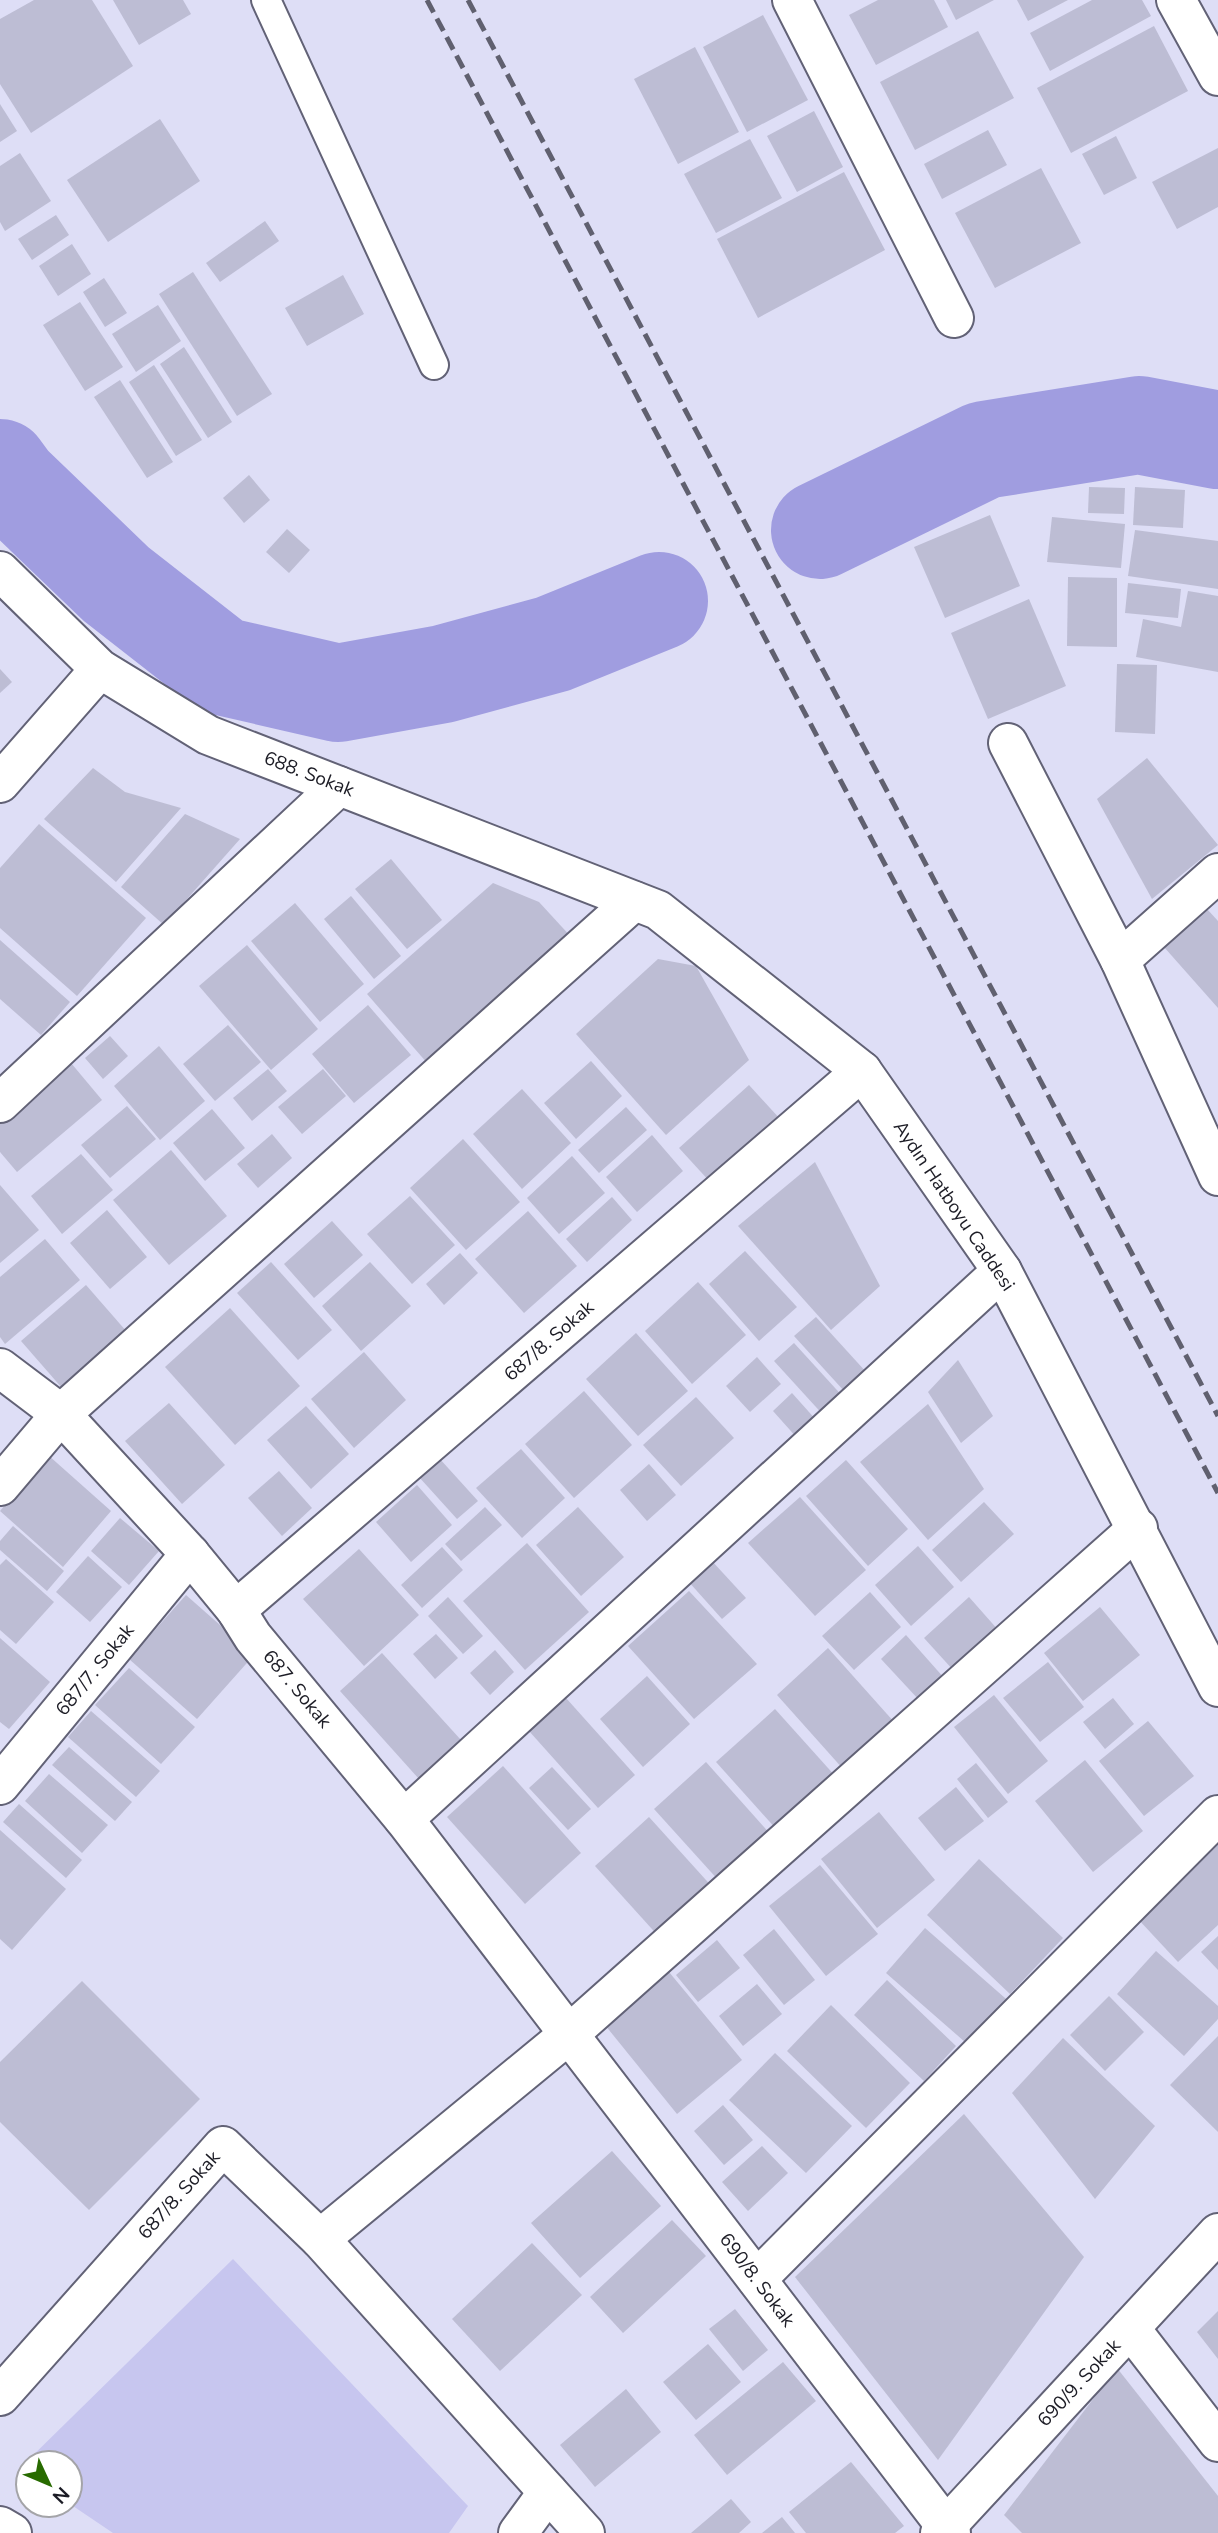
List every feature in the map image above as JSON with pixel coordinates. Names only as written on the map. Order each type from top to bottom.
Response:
[{"type":"street","points":[[792,0],[954,318]]},
{"type":"street","points":[[1176,0],[1218,76]]},
{"type":"street","name":"688. Sokak","points":[[0,571],[100,669],[208,735],[646,905]]},
{"type":"street","points":[[0,783],[100,669]]},
{"type":"street","points":[[1008,743],[1119,960],[1218,1176]]},
{"type":"street","points":[[0,1103],[340,786]]},
{"type":"street","points":[[1119,960],[1218,873]]},
{"type":"street","points":[[0,1486],[61,1415],[646,905]]},
{"type":"street","name":"Aydın Hatboyu Caddesi","points":[[646,905],[862,1071],[1002,1271],[1138,1528],[1218,1687]]},
{"type":"street","name":"687/8. Sokak","points":[[236,1610],[862,1071]]},
{"type":"street","points":[[404,1819],[1002,1271]]},
{"type":"street","name":"687. Sokak","points":[[0,1368],[61,1415],[190,1554],[236,1610],[253,1637],[404,1819],[568,2035]]},
{"type":"street","points":[[585,2533],[320,2239],[568,2035],[1138,1528]]},
{"type":"street","name":"687/7. Sokak","points":[[0,1785],[190,1554]]},
{"type":"street","points":[[757,2279],[1218,1815]]},
{"type":"street","name":"690/8. Sokak","points":[[568,2035],[757,2279],[945,2531]]},
{"type":"street","name":"687/8. Sokak","points":[[0,2396],[223,2146],[320,2239]]},
{"type":"street","name":"690/9. Sokak","points":[[945,2531],[1218,2233]]},
{"type":"street","points":[[1130,2328],[1218,2442]]},
{"type":"street","points":[[519,2533],[548,2492]]},
{"type":"street","points":[[0,2526],[12,2533]]},
{"type":"lane","points":[[266,0],[434,365]]},
{"type":"shaded area","points":[[233,2259],[468,2506],[449,2533],[113,2533],[84,2513],[84,2449],[39,2449]]},
{"type":"building","points":[[34,0],[92,0],[133,66],[31,133],[0,84],[0,19]]},
{"type":"building","points":[[113,0],[183,0],[191,14],[139,45]]},
{"type":"building","points":[[878,0],[934,0],[948,27],[876,65],[849,15]]},
{"type":"building","points":[[946,0],[994,0],[956,20]]},
{"type":"building","points":[[1017,0],[1068,0],[1028,21]]},
{"type":"building","points":[[1092,0],[1142,0],[1151,16],[1050,71],[1030,33]]},
{"type":"building","points":[[763,15],[808,100],[747,132],[703,47]]},
{"type":"building","points":[[1154,26],[1188,91],[1071,153],[1037,88]]},
{"type":"building","points":[[978,31],[1014,98],[915,150],[880,82]]},
{"type":"building","points":[[695,47],[739,132],[678,164],[634,79]]},
{"type":"building","points":[[0,104],[17,131],[0,142]]},
{"type":"building","points":[[814,111],[843,167],[797,192],[767,136]]},
{"type":"building","points":[[160,119],[200,181],[108,242],[67,180]]},
{"type":"building","points":[[988,130],[1007,165],[942,199],[924,164]]},
{"type":"building","points":[[1116,136],[1137,178],[1104,195],[1082,154]]},
{"type":"building","points":[[750,139],[782,198],[716,233],[684,174]]},
{"type":"building","points":[[1218,148],[1218,207],[1177,229],[1152,182]]},
{"type":"building","points":[[20,153],[51,201],[5,231],[0,222],[0,166]]},
{"type":"building","points":[[1041,168],[1081,243],[995,288],[955,213]]},
{"type":"building","points":[[844,172],[885,250],[758,318],[717,239]]},
{"type":"building","points":[[56,215],[69,235],[32,260],[18,239]]},
{"type":"building","points":[[265,221],[279,241],[220,282],[206,263]]},
{"type":"building","points":[[72,244],[91,274],[58,296],[39,266]]},
{"type":"building","points":[[193,272],[272,394],[237,416],[159,294]]},
{"type":"building","points":[[343,275],[364,314],[307,346],[285,308]]},
{"type":"building","points":[[104,278],[127,313],[105,327],[83,292]]},
{"type":"building","points":[[80,302],[123,367],[85,391],[43,325]]},
{"type":"building","points":[[158,305],[181,341],[136,372],[112,334]]},
{"type":"building","points":[[184,347],[232,422],[208,438],[160,364]]},
{"type":"building","points":[[154,365],[202,440],[176,456],[129,382]]},
{"type":"building","points":[[120,380],[173,462],[147,478],[94,397]]},
{"type":"building","points":[[249,475],[270,500],[244,523],[223,498]]},
{"type":"building","points":[[1089,487],[1125,488],[1124,514],[1088,513]]},
{"type":"building","points":[[1135,487],[1185,490],[1183,528],[1133,525]]},
{"type":"building","points":[[990,515],[1020,586],[945,618],[914,547]]},
{"type":"building","points":[[1052,517],[1125,524],[1121,568],[1047,562]]},
{"type":"building","points":[[287,529],[310,550],[289,573],[266,552]]},
{"type":"building","points":[[1135,530],[1218,541],[1218,589],[1128,576]]},
{"type":"building","points":[[1068,577],[1117,578],[1117,647],[1067,646]]},
{"type":"building","points":[[1128,583],[1181,589],[1178,618],[1125,613]]},
{"type":"building","points":[[1188,591],[1218,596],[1218,672],[1136,657],[1143,619],[1181,627]]},
{"type":"building","points":[[1029,599],[1066,686],[988,719],[951,633]]},
{"type":"building","points":[[1117,664],[1157,665],[1155,734],[1115,732]]},
{"type":"building","points":[[0,669],[12,682],[0,693]]},
{"type":"building","points":[[1147,758],[1218,845],[1152,899],[1097,799]]},
{"type":"building","points":[[93,768],[125,792],[181,808],[116,882],[44,819]]},
{"type":"building","points":[[185,814],[240,839],[164,925],[121,887]]},
{"type":"building","points":[[39,824],[146,918],[77,996],[0,928],[0,868]]},
{"type":"building","points":[[391,859],[442,920],[407,949],[355,889]]},
{"type":"building","points":[[493,883],[539,902],[573,939],[428,1064],[367,994]]},
{"type":"building","points":[[351,896],[401,956],[374,979],[324,919]]},
{"type":"building","points":[[295,903],[364,984],[320,1022],[251,941]]},
{"type":"building","points":[[1207,909],[1218,921],[1218,1008],[1164,947]]},
{"type":"building","points":[[0,940],[70,1002],[41,1035],[0,999]]},
{"type":"building","points":[[247,945],[318,1029],[271,1070],[199,986]]},
{"type":"building","points":[[658,959],[696,966],[749,1060],[666,1135],[576,1034]]},
{"type":"building","points":[[368,1005],[411,1055],[354,1103],[312,1054]]},
{"type":"building","points":[[228,1025],[261,1062],[215,1101],[183,1064]]},
{"type":"building","points":[[110,1036],[128,1056],[103,1079],[85,1058]]},
{"type":"building","points":[[159,1046],[205,1101],[160,1140],[114,1086]]},
{"type":"building","points":[[591,1061],[622,1096],[576,1139],[544,1103]]},
{"type":"building","points":[[71,1063],[102,1100],[17,1172],[0,1152],[0,1123]]},
{"type":"building","points":[[268,1069],[287,1091],[252,1121],[233,1098]]},
{"type":"building","points":[[323,1069],[346,1096],[302,1134],[278,1107]]},
{"type":"building","points":[[749,1085],[781,1120],[711,1183],[679,1148]]},
{"type":"building","points":[[522,1089],[571,1143],[522,1189],[473,1134]]},
{"type":"building","points":[[127,1106],[156,1139],[110,1178],[81,1145]]},
{"type":"building","points":[[626,1107],[647,1130],[599,1173],[578,1150]]},
{"type":"building","points":[[212,1109],[245,1148],[205,1181],[173,1143]]},
{"type":"building","points":[[272,1134],[292,1158],[258,1188],[237,1164]]},
{"type":"building","points":[[652,1135],[683,1171],[637,1212],[606,1177]]},
{"type":"building","points":[[463,1139],[520,1202],[466,1250],[410,1188]]},
{"type":"building","points":[[171,1150],[227,1216],[169,1265],[113,1200]]},
{"type":"building","points":[[81,1154],[113,1190],[62,1234],[31,1196]]},
{"type":"building","points":[[572,1156],[605,1193],[559,1234],[527,1198]]},
{"type":"building","points":[[815,1162],[880,1286],[831,1330],[738,1226]]},
{"type":"building","points":[[0,1185],[39,1230],[0,1263]]},
{"type":"building","points":[[410,1196],[455,1245],[412,1284],[367,1234]]},
{"type":"building","points":[[612,1197],[632,1220],[587,1262],[566,1239]]},
{"type":"building","points":[[107,1210],[147,1257],[110,1289],[70,1243]]},
{"type":"building","points":[[528,1211],[577,1266],[524,1313],[475,1259]]},
{"type":"building","points":[[332,1221],[363,1255],[314,1298],[284,1264]]},
{"type":"building","points":[[45,1239],[80,1280],[5,1344],[0,1337],[0,1277]]},
{"type":"building","points":[[745,1251],[797,1307],[759,1341],[709,1284]]},
{"type":"building","points":[[460,1253],[478,1273],[444,1305],[426,1284]]},
{"type":"building","points":[[271,1262],[332,1330],[298,1360],[237,1293]]},
{"type":"building","points":[[370,1262],[411,1306],[361,1351],[322,1306]]},
{"type":"building","points":[[698,1282],[746,1335],[692,1384],[645,1331]]},
{"type":"building","points":[[86,1285],[127,1332],[62,1388],[21,1341]]},
{"type":"building","points":[[230,1308],[300,1386],[235,1445],[165,1367]]},
{"type":"building","points":[[816,1317],[867,1373],[845,1392],[794,1336]]},
{"type":"building","points":[[636,1333],[688,1391],[638,1436],[586,1379]]},
{"type":"building","points":[[794,1343],[846,1400],[826,1418],[774,1361]]},
{"type":"building","points":[[364,1352],[406,1400],[354,1448],[311,1399]]},
{"type":"building","points":[[757,1357],[781,1384],[750,1412],[726,1386]]},
{"type":"building","points":[[958,1360],[993,1416],[961,1443],[928,1392]]},
{"type":"building","points":[[584,1391],[632,1445],[574,1498],[525,1444]]},
{"type":"building","points":[[792,1393],[817,1421],[798,1439],[773,1411]]},
{"type":"building","points":[[696,1397],[734,1438],[681,1486],[643,1445]]},
{"type":"building","points":[[169,1403],[225,1465],[182,1504],[125,1441]]},
{"type":"building","points":[[928,1404],[984,1489],[928,1540],[860,1462]]},
{"type":"building","points":[[306,1406],[349,1454],[311,1489],[267,1440]]},
{"type":"building","points":[[521,1449],[565,1498],[522,1538],[476,1488]]},
{"type":"building","points":[[48,1455],[111,1511],[63,1567],[0,1511]]},
{"type":"building","points":[[439,1458],[478,1501],[457,1519],[419,1477]]},
{"type":"building","points":[[846,1460],[908,1529],[868,1566],[806,1496]]},
{"type":"building","points":[[649,1464],[676,1495],[647,1521],[620,1490]]},
{"type":"building","points":[[279,1471],[312,1508],[282,1536],[248,1498]]},
{"type":"building","points":[[417,1485],[452,1525],[411,1562],[376,1522]]},
{"type":"building","points":[[800,1497],[866,1570],[815,1616],[748,1543]]},
{"type":"building","points":[[984,1502],[1014,1534],[961,1582],[932,1550]]},
{"type":"building","points":[[485,1507],[502,1525],[461,1561],[445,1544]]},
{"type":"building","points":[[578,1507],[624,1557],[581,1596],[536,1545]]},
{"type":"building","points":[[120,1518],[159,1551],[129,1585],[91,1551]]},
{"type":"building","points":[[13,1526],[64,1571],[47,1591],[0,1550],[0,1541]]},
{"type":"building","points":[[527,1543],[589,1612],[525,1670],[463,1601]]},
{"type":"building","points":[[918,1546],[954,1587],[911,1626],[875,1585]]},
{"type":"building","points":[[442,1547],[463,1570],[422,1608],[401,1585]]},
{"type":"building","points":[[359,1549],[419,1615],[364,1666],[303,1599]]},
{"type":"building","points":[[88,1556],[122,1587],[90,1622],[56,1592]]},
{"type":"building","points":[[6,1559],[54,1602],[16,1644],[0,1630],[0,1565]]},
{"type":"building","points":[[711,1560],[746,1598],[722,1619],[688,1581]]},
{"type":"building","points":[[689,1591],[757,1664],[694,1719],[628,1646]]},
{"type":"building","points":[[870,1592],[901,1627],[854,1670],[822,1636]]},
{"type":"building","points":[[186,1595],[254,1655],[197,1719],[129,1659]]},
{"type":"building","points":[[448,1597],[483,1636],[463,1654],[428,1616]]},
{"type":"building","points":[[969,1597],[999,1631],[954,1671],[924,1638]]},
{"type":"building","points":[[1100,1607],[1140,1655],[1083,1701],[1044,1653]]},
{"type":"building","points":[[436,1634],[458,1658],[435,1679],[413,1654]]},
{"type":"building","points":[[906,1635],[945,1679],[920,1701],[881,1659]]},
{"type":"building","points":[[0,1638],[50,1682],[9,1729],[0,1722]]},
{"type":"building","points":[[828,1648],[895,1723],[844,1770],[777,1695]]},
{"type":"building","points":[[495,1650],[514,1672],[490,1695],[470,1673]]},
{"type":"building","points":[[382,1653],[461,1740],[419,1779],[340,1691]]},
{"type":"building","points":[[1048,1662],[1084,1707],[1040,1742],[1003,1698]]},
{"type":"building","points":[[129,1668],[195,1727],[161,1764],[95,1705]]},
{"type":"building","points":[[647,1676],[690,1724],[643,1767],[600,1719]]},
{"type":"building","points":[[994,1695],[1048,1761],[1008,1794],[954,1727]]},
{"type":"building","points":[[566,1698],[635,1775],[598,1808],[529,1731]]},
{"type":"building","points":[[1113,1698],[1134,1724],[1105,1749],[1083,1722]]},
{"type":"building","points":[[775,1709],[837,1778],[778,1831],[716,1762]]},
{"type":"building","points":[[91,1711],[160,1771],[136,1797],[68,1737]]},
{"type":"building","points":[[1148,1721],[1194,1776],[1144,1816],[1099,1761]]},
{"type":"building","points":[[69,1747],[132,1802],[115,1821],[52,1765]]},
{"type":"building","points":[[1085,1760],[1143,1831],[1093,1872],[1035,1801]]},
{"type":"building","points":[[706,1762],[772,1836],[720,1882],[654,1809]]},
{"type":"building","points":[[976,1763],[1008,1802],[988,1818],[957,1779]]},
{"type":"building","points":[[503,1766],[581,1853],[525,1904],[447,1817]]},
{"type":"building","points":[[552,1767],[591,1809],[568,1830],[529,1788]]},
{"type":"building","points":[[49,1774],[108,1825],[82,1853],[25,1801]]},
{"type":"building","points":[[956,1787],[984,1821],[945,1851],[918,1818]]},
{"type":"building","points":[[19,1804],[82,1860],[66,1878],[3,1822]]},
{"type":"building","points":[[879,1812],[935,1880],[877,1928],[821,1859]]},
{"type":"building","points":[[649,1817],[715,1890],[661,1939],[595,1866]]},
{"type":"building","points":[[0,1830],[66,1889],[12,1950],[0,1939]]},
{"type":"building","points":[[1218,1844],[1218,1925],[1178,1962],[1138,1919]]},
{"type":"building","points":[[979,1859],[1063,1938],[1010,1994],[927,1915]]},
{"type":"building","points":[[820,1865],[878,1934],[826,1976],[769,1906]]},
{"type":"building","points":[[925,1928],[1013,2005],[973,2049],[886,1973]]},
{"type":"building","points":[[774,1929],[815,1980],[784,2005],[743,1955]]},
{"type":"building","points":[[1218,1936],[1218,1970],[1201,1952]]},
{"type":"building","points":[[717,1940],[740,1968],[698,2002],[676,1975]]},
{"type":"building","points":[[1156,1951],[1218,2006],[1218,2019],[1184,2056],[1117,1994]]},
{"type":"building","points":[[669,1972],[742,2060],[677,2114],[605,2025]]},
{"type":"building","points":[[887,1980],[956,2046],[924,2081],[854,2015]]},
{"type":"building","points":[[82,1981],[200,2099],[89,2210],[0,2122],[0,2062]]},
{"type":"building","points":[[757,1984],[782,2014],[743,2046],[719,2016]]},
{"type":"building","points":[[1109,1996],[1144,2032],[1105,2071],[1070,2035]]},
{"type":"building","points":[[831,2005],[910,2083],[866,2128],[787,2051]]},
{"type":"building","points":[[1218,2036],[1218,2132],[1170,2085]]},
{"type":"building","points":[[1063,2038],[1155,2126],[1095,2199],[1012,2093]]},
{"type":"building","points":[[775,2053],[852,2126],[806,2173],[729,2100]]},
{"type":"building","points":[[723,2105],[753,2140],[724,2165],[694,2131]]},
{"type":"building","points":[[964,2114],[1084,2257],[938,2460],[795,2277]]},
{"type":"building","points":[[762,2146],[788,2173],[748,2211],[722,2182]]},
{"type":"building","points":[[612,2151],[661,2206],[580,2278],[531,2223]]},
{"type":"building","points":[[672,2220],[706,2256],[623,2333],[590,2297]]},
{"type":"building","points":[[532,2243],[582,2295],[500,2371],[452,2319]]},
{"type":"building","points":[[735,2309],[768,2350],[743,2371],[709,2329]]},
{"type":"building","points":[[1218,2311],[1218,2359],[1197,2332]]},
{"type":"building","points":[[708,2344],[741,2382],[696,2420],[663,2382]]},
{"type":"building","points":[[783,2362],[816,2401],[727,2475],[694,2435]]},
{"type":"building","points":[[1117,2368],[1218,2496],[1218,2533],[1022,2533],[1004,2515]]},
{"type":"building","points":[[626,2389],[661,2432],[595,2487],[560,2445]]},
{"type":"building","points":[[851,2462],[904,2526],[895,2533],[806,2533],[789,2512]]},
{"type":"building","points":[[731,2499],[751,2522],[739,2533],[691,2533]]},
{"type":"building","points":[[782,2517],[795,2533],[762,2533]]},
{"type":"waterway","points":[[820,530],[984,450],[1139,425],[1218,440]]},
{"type":"waterway","points":[[0,468],[11,483],[116,584],[221,666],[338,693],[443,674],[553,644],[659,601]]},
{"type":"railway","points":[[427,0],[1218,1493]]},
{"type":"railway","points":[[468,0],[1218,1416]]}]
